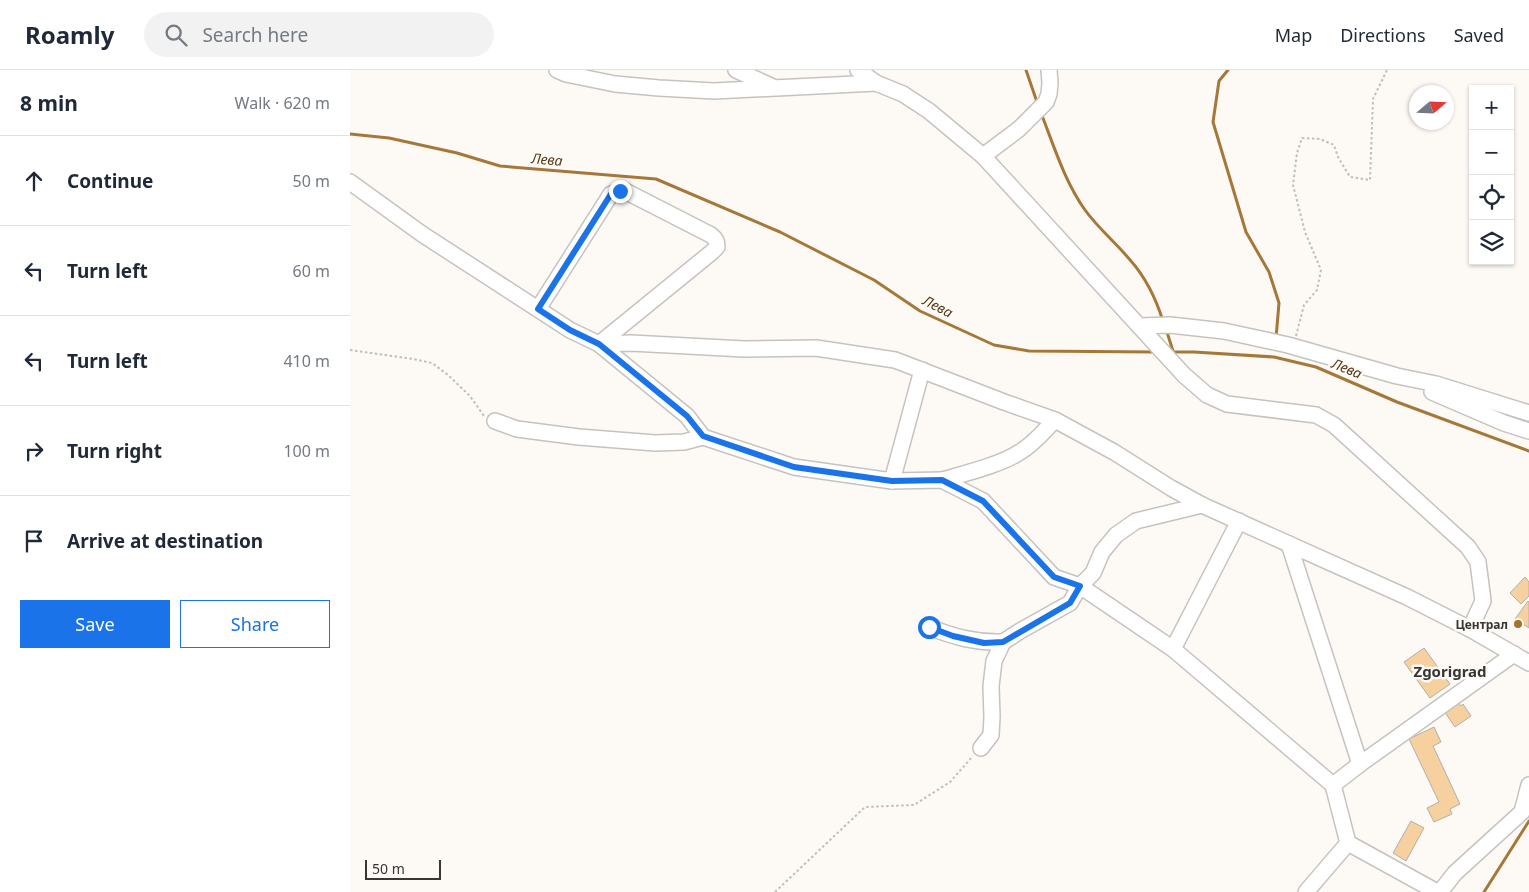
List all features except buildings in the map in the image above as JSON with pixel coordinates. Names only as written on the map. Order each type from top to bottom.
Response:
[{"type":"street","points":[[557,70],[566,74],[615,84],[714,91],[876,83]]},
{"type":"street","points":[[736,70],[775,88]]},
{"type":"street","points":[[858,70],[876,83],[904,94],[929,111],[982,156],[1184,374],[1207,395],[1227,404],[1316,415],[1334,425],[1468,547],[1478,562],[1483,601],[1470,629]]},
{"type":"street","points":[[982,156],[1019,129],[1046,102],[1049,94],[1049,70]]},
{"type":"street","points":[[350,182],[422,234],[570,330],[599,344],[687,416],[703,436],[794,467],[892,481],[942,480],[989,466],[1020,452],[1039,437],[1055,420]]},
{"type":"street","points":[[538,309],[611,194],[625,191],[714,238],[717,242],[712,252],[599,344]]},
{"type":"street","points":[[1143,330],[1170,325],[1224,331],[1294,347],[1397,376],[1436,384],[1529,412]]},
{"type":"street","points":[[599,344],[631,343],[744,348],[816,348],[896,360],[1055,420],[1114,452],[1202,505],[1407,597],[1470,629],[1529,663]]},
{"type":"street","points":[[892,481],[922,370]]},
{"type":"street","points":[[1397,376],[1504,423],[1529,431]]},
{"type":"street","points":[[495,422],[517,428],[579,437],[655,443],[684,442],[703,436]]},
{"type":"street","points":[[942,480],[983,501],[1054,577],[1080,586],[1173,649],[1333,785],[1348,843],[1438,892],[1455,873],[1522,812],[1529,784]]},
{"type":"street","points":[[1168,513],[1171,488]]},
{"type":"street","points":[[929,627],[953,636],[984,643],[1003,642],[1070,603],[1080,586],[1094,573],[1102,552],[1116,535],[1136,521],[1202,505]]},
{"type":"street","points":[[1173,649],[1240,521]]},
{"type":"street","points":[[1289,544],[1360,764]]},
{"type":"street","points":[[981,748],[991,735],[991,686],[994,661],[1003,642]]},
{"type":"street","points":[[1333,785],[1514,654]]},
{"type":"street","points":[[1306,892],[1348,843]]},
{"type":"path","points":[[1294,347],[1304,305],[1317,290],[1321,270],[1306,232],[1293,185],[1297,153],[1302,138],[1320,139],[1334,144],[1338,156],[1350,177],[1370,180],[1373,99],[1387,70]]},
{"type":"path","points":[[350,350],[432,363],[470,396],[482,415],[495,422]]},
{"type":"path","points":[[775,892],[865,807],[914,804],[950,782],[981,748]]},
{"type":"waterway","points":[[1026,70],[1038,105]]},
{"type":"waterway","points":[[1228,70],[1219,81],[1213,122],[1246,232],[1269,272],[1279,303],[1276,338]]},
{"type":"waterway","points":[[1041,113],[1060,163],[1078,199],[1090,217],[1141,274],[1154,297],[1163,321]]},
{"type":"waterway","name":"Лева","points":[[350,134],[389,138],[457,153],[500,166],[656,179],[780,232],[874,280],[920,311],[994,345],[1029,351],[1155,352]]},
{"type":"waterway","points":[[1166,329],[1173,351]]},
{"type":"waterway","name":"Лева","points":[[1169,352],[1274,357],[1316,367],[1397,402],[1529,451]]},
{"type":"waterway","points":[[1484,892],[1529,821]]},
{"type":"place","name":"Централ","points":[[1518,624]]},
{"type":"district","name":"Zgorigrad","points":[[1450,671]]},
{"type":"route","points":[[620,191],[611,194],[538,309],[570,330],[599,344],[687,416],[703,436],[794,467],[892,481],[942,480],[983,501],[1054,577],[1080,586],[1070,603],[1003,642],[984,643],[953,636],[929,627]]}]
